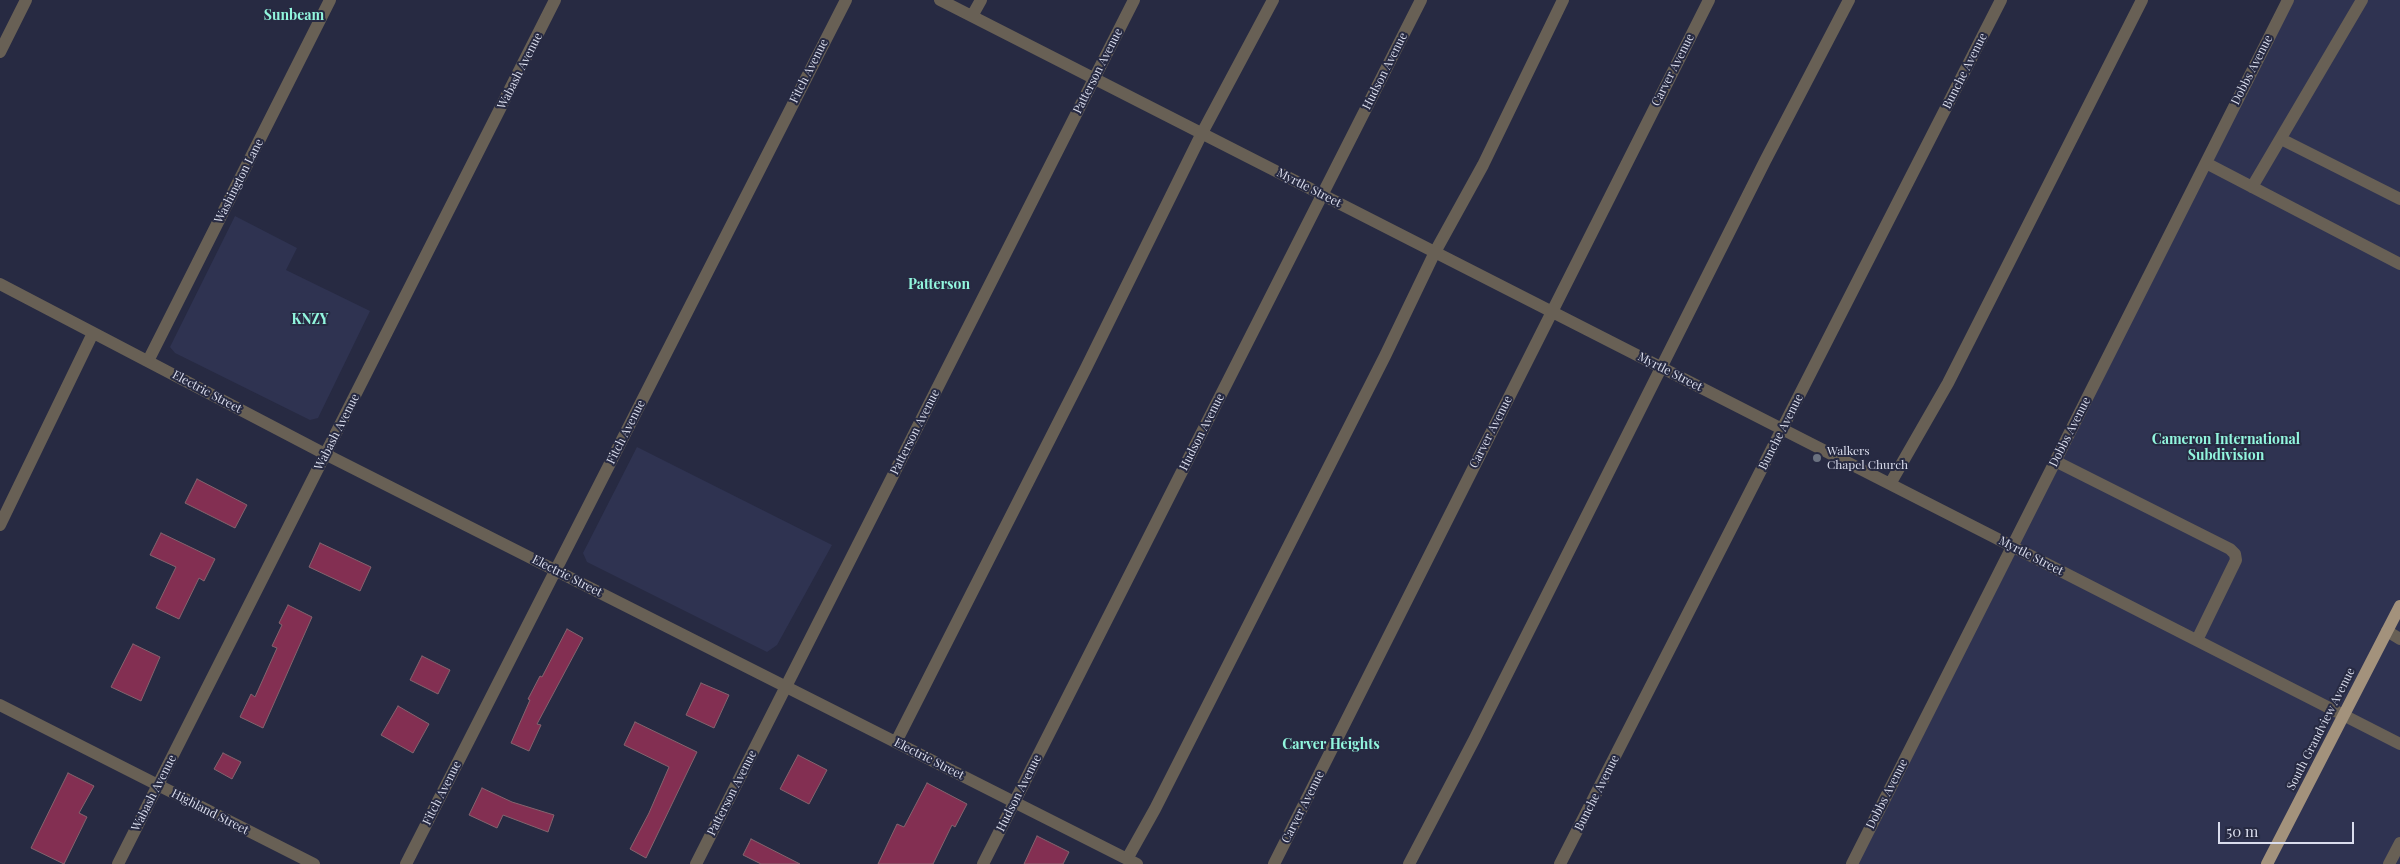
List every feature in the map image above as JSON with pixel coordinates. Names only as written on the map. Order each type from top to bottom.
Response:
[{"type":"main road","name":"South Grandview Avenue","points":[[2268,864],[2400,606]]},
{"type":"street","points":[[0,52],[26,0]]},
{"type":"street","name":"Washington Lane","points":[[148,361],[330,0]]},
{"type":"street","name":"Wabash Avenue","points":[[118,864],[555,0]]},
{"type":"street","name":"Fitch Avenue","points":[[406,864],[846,0]]},
{"type":"street","name":"Myrtle Street","points":[[940,0],[2400,744]]},
{"type":"street","points":[[972,16],[981,0]]},
{"type":"street","name":"Patterson Avenue","points":[[696,864],[1134,0]]},
{"type":"street","points":[[896,742],[1085,370],[1202,133],[1273,0]]},
{"type":"street","name":"Hudson Avenue","points":[[983,864],[1421,0]]},
{"type":"street","points":[[1132,862],[1155,809],[1385,356],[1435,252],[1483,165],[1563,0]]},
{"type":"street","name":"Carver Avenue","points":[[1274,864],[1708,0]]},
{"type":"street","points":[[1409,864],[1662,368],[1765,161],[1849,0]]},
{"type":"street","name":"Bunche Avenue","points":[[1560,864],[2001,0]]},
{"type":"street","points":[[1890,484],[1948,383],[2142,0]]},
{"type":"street","name":"Dobbs Avenue","points":[[1852,864],[2288,0]]},
{"type":"street","points":[[2252,187],[2362,0]]},
{"type":"street","points":[[2280,139],[2400,199]]},
{"type":"street","points":[[2206,163],[2400,264]]},
{"type":"street","name":"Electric Street","points":[[0,284],[325,454],[1132,862]]},
{"type":"street","points":[[0,525],[93,333]]},
{"type":"street","points":[[2055,461],[2230,549],[2235,554],[2236,560],[2197,640]]},
{"type":"street","points":[[2387,631],[2400,639]]},
{"type":"street","name":"Highland Street","points":[[0,705],[314,864]]},
{"type":"street","points":[[2389,864],[2400,843]]},
{"type":"shaded area","points":[[2291,0],[2400,0],[2400,864],[1852,864]]},
{"type":"shaded area","points":[[235,216],[297,248],[286,270],[370,311],[318,418],[310,420],[175,353],[170,347]]},
{"type":"shaded area","points":[[637,447],[832,545],[777,645],[767,652],[587,562],[583,553]]},
{"type":"building","points":[[197,479],[247,505],[235,528],[185,503]]},
{"type":"building","points":[[161,533],[215,559],[204,581],[199,578],[179,619],[156,608],[176,567],[150,555]]},
{"type":"building","points":[[320,543],[371,567],[360,591],[309,567]]},
{"type":"building","points":[[288,605],[312,617],[263,728],[240,717],[251,694],[255,697],[277,648],[272,646],[282,625],[279,623]]},
{"type":"building","points":[[567,629],[583,638],[537,724],[541,725],[529,751],[511,743],[530,700],[528,699],[540,676],[542,677]]},
{"type":"building","points":[[133,644],[160,657],[141,701],[111,687]]},
{"type":"building","points":[[422,656],[450,670],[438,694],[410,680]]},
{"type":"building","points":[[701,683],[729,695],[714,728],[686,715]]},
{"type":"building","points":[[398,706],[429,724],[413,753],[381,735]]},
{"type":"building","points":[[635,722],[697,752],[646,858],[630,849],[649,813],[669,767],[624,745]]},
{"type":"building","points":[[223,753],[241,762],[232,779],[214,769]]},
{"type":"building","points":[[798,755],[827,770],[809,804],[780,789]]},
{"type":"building","points":[[68,773],[94,786],[79,813],[87,817],[64,864],[31,848]]},
{"type":"building","points":[[927,783],[967,804],[955,827],[952,825],[933,864],[878,864],[897,824],[904,827]]},
{"type":"building","points":[[482,788],[512,802],[554,815],[548,832],[503,815],[497,828],[469,815]]},
{"type":"building","points":[[1037,836],[1069,852],[1063,864],[1024,864]]},
{"type":"building","points":[[751,839],[800,864],[761,864],[743,855]]},
{"type":"place","name":"Walkers Chapel Church","points":[[1817,458]]},
{"type":"district","name":"Sunbeam","points":[[294,16]]},
{"type":"district","name":"Patterson","points":[[939,285]]},
{"type":"district","name":"KNZY","points":[[310,320]]},
{"type":"district","name":"Cameron International Subdivision","points":[[2226,448]]},
{"type":"district","name":"Carver Heights","points":[[1331,745]]}]
